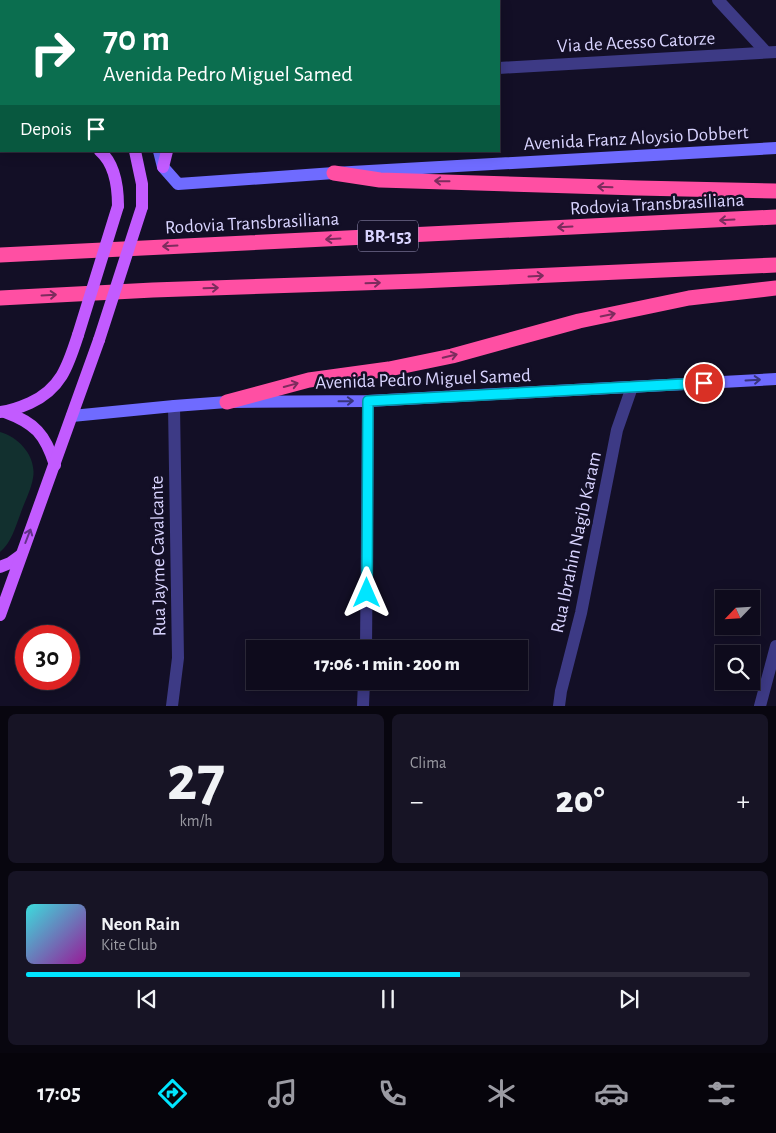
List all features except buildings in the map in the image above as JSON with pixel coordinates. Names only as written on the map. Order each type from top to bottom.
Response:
[{"type":"highway","points":[[334,173],[380,180],[776,191]]},
{"type":"highway","name":"Rodovia Transbrasiliana","points":[[0,254],[776,217]]},
{"type":"highway","points":[[0,298],[776,265]]},
{"type":"highway","points":[[227,402],[309,380],[389,369],[452,356],[579,320],[689,298],[776,288]]},
{"type":"main road","name":"Avenida Franz Aloysio Dobbert","points":[[163,167],[178,184],[334,173],[776,148]]},
{"type":"main road","points":[[2,412],[22,406],[50,392],[60,380],[70,360],[118,206],[116,179],[106,156],[101,152]]},
{"type":"main road","points":[[0,615],[99,340],[142,207],[142,184],[135,152]]},
{"type":"main road","points":[[159,152],[163,167]]},
{"type":"main road","points":[[163,167],[167,152]]},
{"type":"main road","name":"Avenida Pedro Miguel Samed","points":[[72,416],[227,402],[368,401],[776,379]]},
{"type":"main road","points":[[2,412],[23,418],[38,430],[49,446],[55,465]]},
{"type":"main road","points":[[0,567],[10,563],[21,554]]},
{"type":"street","points":[[718,0],[771,52]]},
{"type":"street","name":"Via de Acesso Catorze","points":[[500,68],[771,52]]},
{"type":"street","name":"Rua Ibrahin Nagib Karam","points":[[560,706],[561,692],[580,613],[617,430],[632,387]]},
{"type":"street","points":[[366,640],[368,401]]},
{"type":"street","name":"Rua Jayme Cavalcante","points":[[172,706],[178,658],[174,406]]},
{"type":"street","points":[[760,706],[776,646]]},
{"type":"street","points":[[363,706],[364,690]]},
{"type":"green space","points":[[0,432],[20,443],[29,456],[34,470],[31,487],[10,540],[0,552]]},
{"type":"route","points":[[367,593],[368,401],[704,383]]}]
